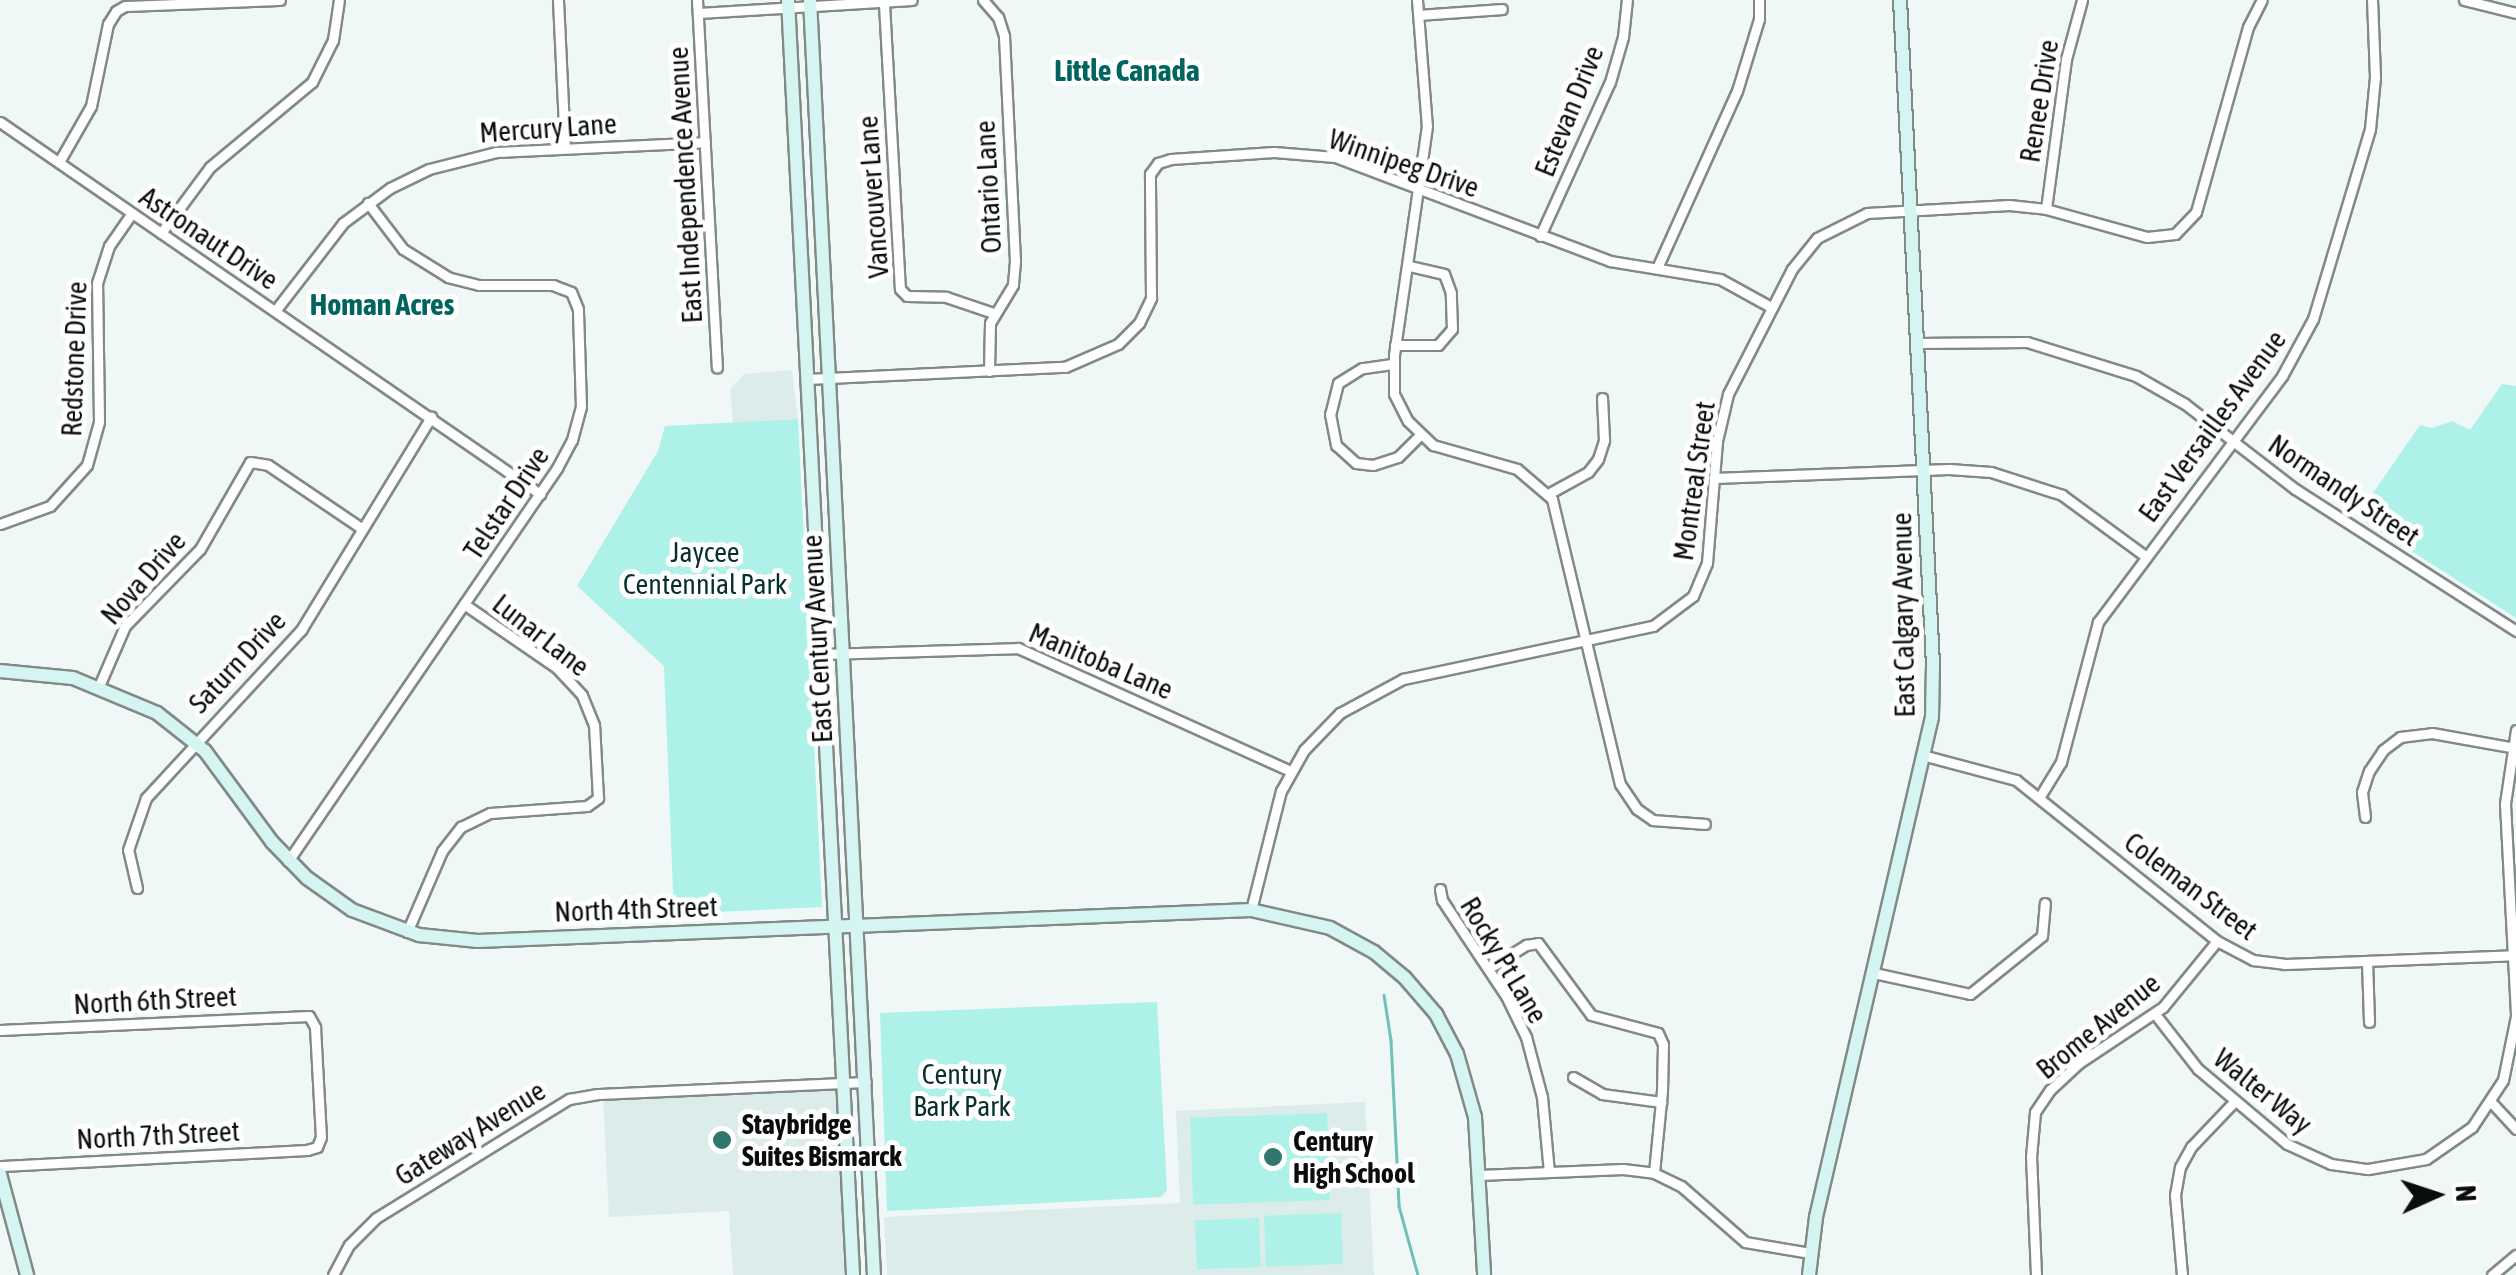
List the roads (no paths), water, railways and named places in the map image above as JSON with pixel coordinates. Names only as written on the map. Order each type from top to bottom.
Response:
[{"type":"street","points":[[58,162],[94,97],[108,24],[116,11],[125,6],[280,0]]},
{"type":"street","points":[[161,233],[210,167],[312,82],[330,52],[339,0]]},
{"type":"street","points":[[558,0],[565,148]]},
{"type":"street","name":"East Independence Avenue","points":[[697,0],[717,367]]},
{"type":"street","points":[[698,13],[788,4],[884,4],[912,0]]},
{"type":"street","name":"Ontario Lane","points":[[983,0],[998,17],[1004,36],[1015,261],[1006,302],[993,313],[988,334],[989,372]]},
{"type":"street","points":[[1418,0],[1428,126],[1392,364],[1398,404],[1420,434],[1440,449],[1516,469],[1548,494],[1559,518],[1618,775],[1630,802],[1654,820],[1705,824]]},
{"type":"street","name":"Estevan Drive","points":[[1540,236],[1610,82],[1623,37],[1627,0]]},
{"type":"street","points":[[1658,268],[1738,91],[1759,19],[1759,0]]},
{"type":"street","name":"East Calgary Avenue","points":[[1810,1275],[1810,1253],[1926,756],[1934,679],[1900,0]]},
{"type":"street","name":"Renee Drive","points":[[2046,209],[2066,60],[2082,0]]},
{"type":"street","name":"Montreal Street","points":[[1252,910],[1273,813],[1291,771],[1330,721],[1390,684],[1653,626],[1693,596],[1707,563],[1714,478],[1728,394],[1771,306],[1804,252],[1824,233],[1860,214],[2009,205],[2046,209],[2148,238],[2166,238],[2183,230],[2196,212],[2248,27],[2262,0]]},
{"type":"street","name":"East Versailles Avenue","points":[[2039,798],[2061,762],[2093,632],[2145,556],[2292,362],[2330,274],[2372,115],[2372,0]]},
{"type":"street","points":[[2464,0],[2516,13]]},
{"type":"street","name":"East Century Avenue","points":[[810,3],[874,1275]]},
{"type":"street","name":"East Century Avenue","points":[[788,4],[853,1275]]},
{"type":"street","name":"Vancouver Lane","points":[[884,4],[900,288],[906,296],[946,297],[993,313]]},
{"type":"street","points":[[1419,15],[1502,9]]},
{"type":"street","name":"Astronaut Drive","points":[[0,122],[540,494]]},
{"type":"street","name":"Mercury Lane","points":[[275,311],[325,241],[368,203],[415,175],[454,160],[496,152],[706,142]]},
{"type":"street","name":"Winnipeg Drive","points":[[807,380],[1076,364],[1132,333],[1147,310],[1153,285],[1150,174],[1158,163],[1274,152],[1310,154],[1356,164],[1610,261],[1720,279],[1771,306]]},
{"type":"street","name":"Telstar Drive","points":[[288,861],[540,494],[568,450],[581,407],[575,297],[560,286],[480,286],[436,271],[396,242],[368,203]]},
{"type":"street","name":"Redstone Drive","points":[[0,524],[50,506],[88,466],[99,422],[96,283],[110,246],[132,213]]},
{"type":"street","points":[[1395,345],[1438,344],[1452,329],[1451,293],[1444,274],[1408,266]]},
{"type":"street","name":"Normandy Street","points":[[1918,343],[2015,341],[2108,364],[2162,390],[2295,489],[2516,632]]},
{"type":"street","points":[[1392,364],[1362,368],[1338,383],[1330,414],[1336,446],[1356,463],[1374,465],[1398,457],[1420,434]]},
{"type":"street","points":[[1548,494],[1588,472],[1598,459],[1604,440],[1602,398]]},
{"type":"street","name":"Saturn Drive","points":[[137,888],[128,850],[135,820],[153,787],[300,630],[430,418]]},
{"type":"street","name":"Nova Drive","points":[[99,686],[125,626],[200,549],[250,462],[268,465],[362,528]]},
{"type":"street","points":[[1714,478],[1977,470],[2034,483],[2074,502],[2145,556]]},
{"type":"street","name":"Lunar Lane","points":[[407,932],[442,851],[462,827],[490,813],[587,806],[598,798],[594,725],[582,695],[557,668],[464,604]]},
{"type":"street","name":"Manitoba Lane","points":[[821,654],[994,646],[1028,651],[1291,771]]},
{"type":"street","name":"North 4th Street","points":[[0,672],[56,675],[99,686],[143,705],[194,740],[221,769],[288,861],[338,901],[407,932],[478,941],[1252,910],[1316,923],[1365,946],[1416,989],[1451,1041],[1473,1101],[1484,1275]]},
{"type":"street","name":"Walter Way","points":[[2155,1014],[2198,1069],[2300,1152],[2330,1164],[2368,1170],[2406,1165],[2442,1150],[2472,1127],[2491,1102],[2509,1063],[2516,1016],[2505,797],[2516,730]]},
{"type":"street","points":[[2365,817],[2362,792],[2369,770],[2383,750],[2400,737],[2432,733],[2514,748]]},
{"type":"street","name":"Coleman Street","points":[[1926,756],[2000,773],[2039,798],[2240,956],[2267,963],[2514,955]]},
{"type":"street","name":"Rocky Pt Lane","points":[[1440,889],[1442,900],[1520,1022],[1532,1052],[1544,1110],[1548,1172]]},
{"type":"street","points":[[1874,973],[1970,994],[2042,936],[2044,903]]},
{"type":"street","name":"Brome Avenue","points":[[2036,1275],[2030,1157],[2034,1112],[2050,1090],[2080,1063],[2155,1014],[2217,941]]},
{"type":"street","points":[[1489,968],[1526,944],[1538,943],[1591,1015],[1653,1031],[1663,1044],[1654,1172]]},
{"type":"street","points":[[2367,961],[2369,1022]]},
{"type":"street","name":"North 6th Street","points":[[0,1030],[311,1017],[317,1064],[318,1147]]},
{"type":"street","points":[[1573,1078],[1602,1094],[1660,1102]]},
{"type":"street","name":"Gateway Avenue","points":[[333,1275],[365,1226],[569,1099],[598,1094],[866,1082]]},
{"type":"street","points":[[2182,1275],[2175,1196],[2180,1167],[2191,1148],[2235,1100]]},
{"type":"street","points":[[2491,1102],[2516,1129]]},
{"type":"street","name":"North 7th Street","points":[[0,1166],[318,1147]]},
{"type":"street","points":[[1480,1175],[1622,1169],[1654,1172],[1681,1186],[1744,1242],[1810,1253]]},
{"type":"street","points":[[0,1174],[26,1275]]},
{"type":"street","points":[[2492,1275],[2516,1255]]},
{"type":"waterway","points":[[1384,995],[1391,1040],[1399,1206],[1418,1275]]},
{"type":"place","name":"Staybridge Suites Bismarck","points":[[722,1140]]},
{"type":"place","name":"Century High School","points":[[1273,1157]]},
{"type":"district","name":"Little Canada","points":[[1127,70]]},
{"type":"district","name":"Homan Acres","points":[[382,304]]},
{"type":"park label","name":"Jaycee Centennial Park","points":[[705,568]]},
{"type":"park label","name":"Century Bark Park","points":[[962,1090]]}]
